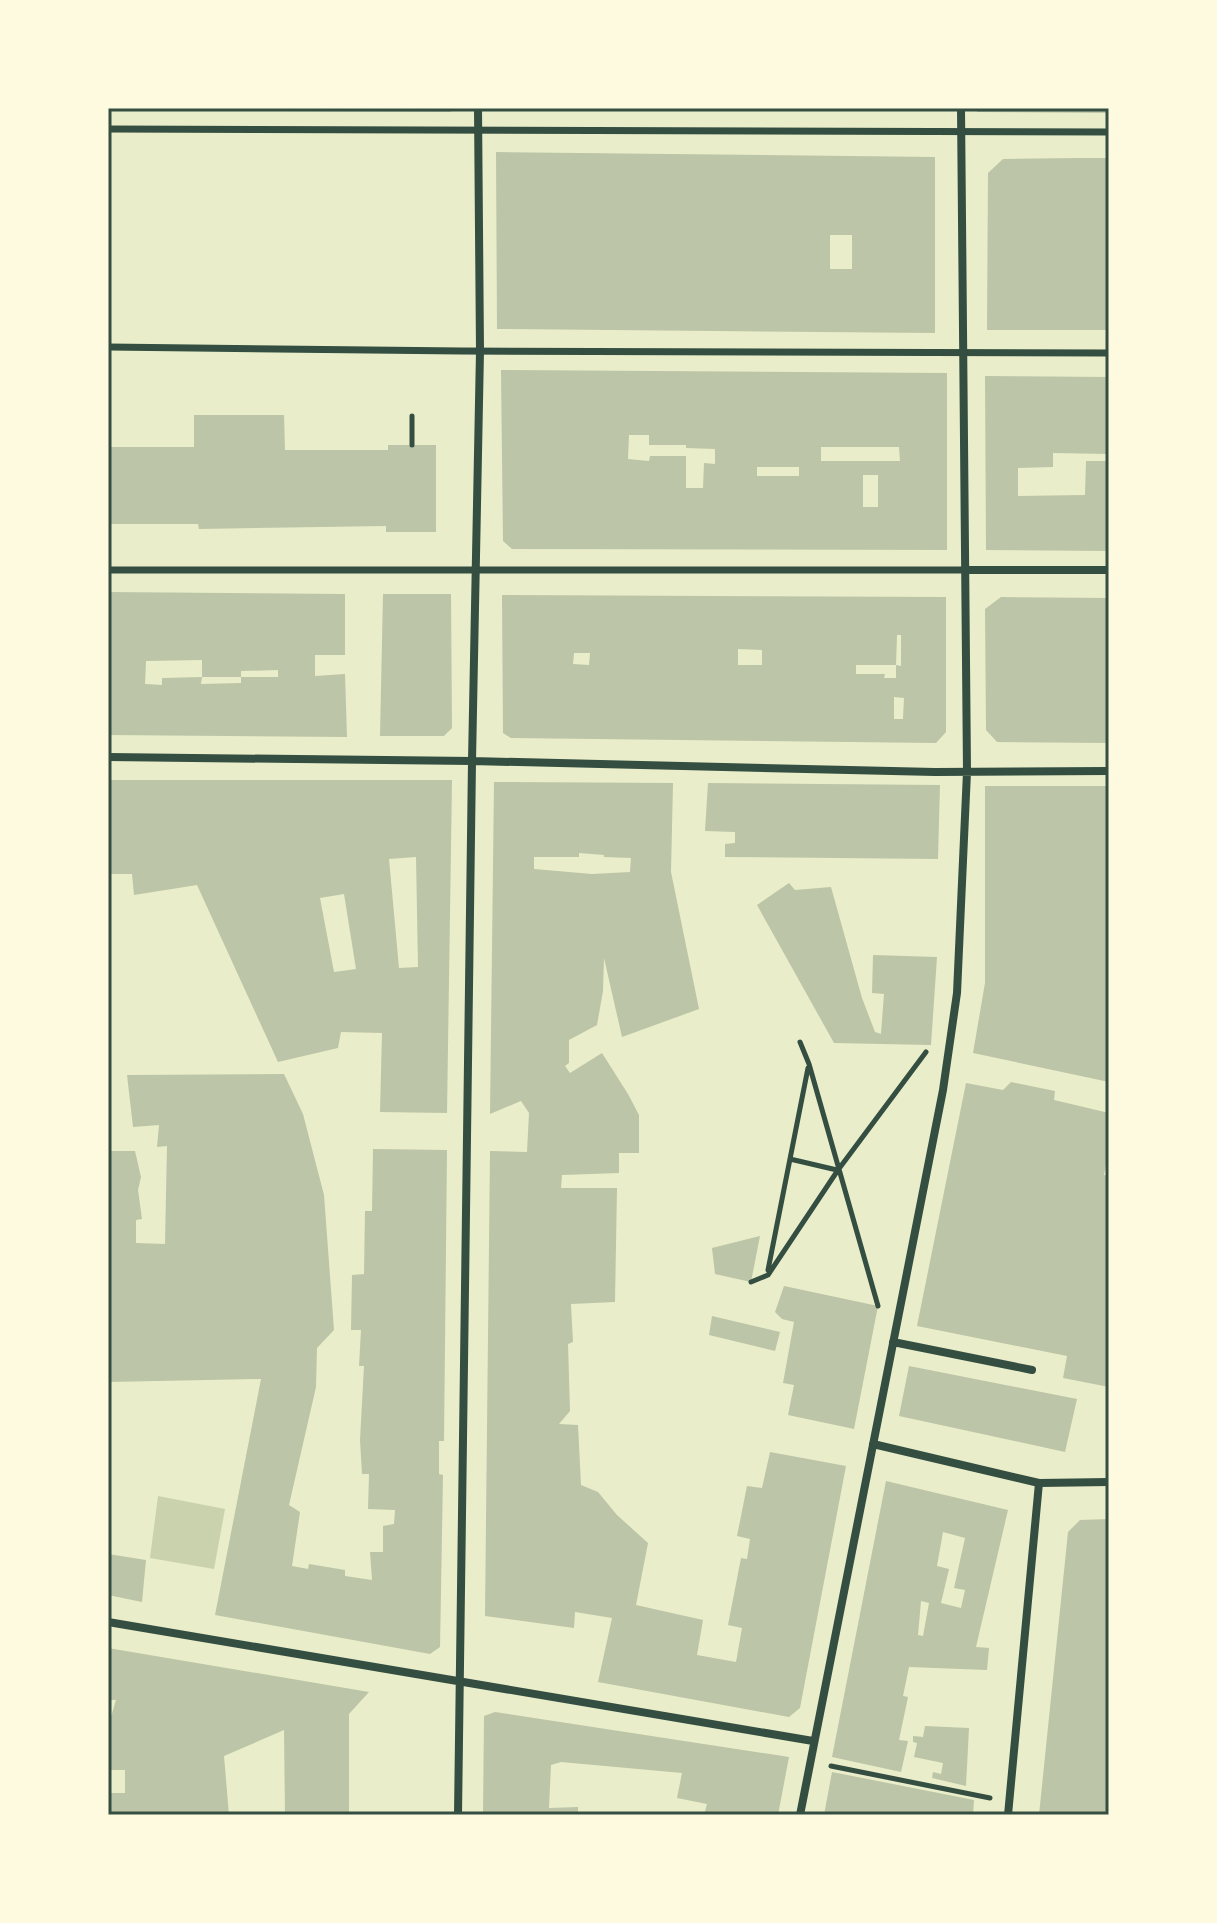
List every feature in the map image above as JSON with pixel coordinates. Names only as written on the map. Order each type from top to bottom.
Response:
[{"type":"street","points":[[458,1815],[480,351],[478,108]]},
{"type":"street","points":[[800,1815],[900,1310],[957,993],[967,772],[961,108]]},
{"type":"street","points":[[108,129],[1109,132]]},
{"type":"street","points":[[108,347],[1109,353]]},
{"type":"street","points":[[108,570],[1109,570]]},
{"type":"street","points":[[108,757],[967,772],[1109,771]]},
{"type":"street","points":[[893,1342],[1032,1370]]},
{"type":"street","points":[[873,1444],[1039,1483],[1109,1482]]},
{"type":"street","points":[[1008,1815],[1039,1483]]},
{"type":"street","points":[[108,1622],[813,1741]]},
{"type":"path","points":[[412,416],[412,445]]},
{"type":"path","points":[[800,1042],[878,1306],[900,1310]]},
{"type":"path","points":[[751,1282],[768,1275],[838,1170],[931,1045],[949,1049]]},
{"type":"path","points":[[768,1275],[809,1064]]},
{"type":"path","points":[[790,1159],[838,1170]]},
{"type":"path","points":[[810,1762],[1009,1802]]},
{"type":"green space","points":[[158,1496],[225,1509],[214,1569],[150,1558]]},
{"type":"building","points":[[108,108],[245,108],[245,111],[108,111]]},
{"type":"building","points":[[277,108],[451,108],[451,112],[277,111]]},
{"type":"building","points":[[977,108],[1109,108],[1109,113],[977,112]]},
{"type":"building","points":[[496,152],[935,157],[935,333],[497,329]],"holes":[[[830,235],[852,235],[852,269],[830,269]]]},
{"type":"building","points":[[1109,158],[1109,330],[987,330],[988,173],[1003,159]]},
{"type":"building","points":[[501,370],[947,373],[947,550],[512,549],[503,541]],"holes":[[[629,435],[649,435],[649,445],[715,449],[715,464],[704,463],[703,488],[686,488],[686,456],[650,456],[649,461],[628,459]],[[821,447],[899,447],[900,461],[821,461]],[[757,467],[799,467],[799,476],[757,476]],[[863,475],[878,475],[878,507],[863,507]]]},
{"type":"building","points":[[985,376],[1109,377],[1109,454],[1053,453],[1053,467],[1018,468],[1018,496],[1085,495],[1086,461],[1109,461],[1109,551],[986,550]]},
{"type":"building","points":[[194,415],[284,415],[285,450],[388,450],[388,445],[436,445],[436,532],[386,532],[386,526],[199,529],[198,524],[108,524],[108,447],[194,447]]},
{"type":"building","points":[[108,592],[345,594],[345,655],[315,655],[315,676],[345,674],[347,737],[108,735]],"holes":[[[202,660],[202,677],[162,678],[162,685],[145,684],[146,661]],[[278,670],[278,677],[241,677],[241,671]],[[202,677],[241,677],[241,683],[201,684]]]},
{"type":"building","points":[[383,594],[451,594],[452,728],[444,736],[380,736]]},
{"type":"building","points":[[502,595],[946,597],[946,732],[936,743],[511,738],[503,733]],"holes":[[[897,635],[901,635],[901,666],[896,665]],[[738,649],[762,650],[762,665],[738,665]],[[574,653],[590,653],[589,665],[573,664]],[[856,665],[896,665],[896,678],[884,678],[885,674],[856,674]],[[894,697],[904,698],[903,719],[894,719]]]},
{"type":"building","points":[[1001,597],[1109,598],[1109,743],[997,742],[986,730],[985,609]]},
{"type":"building","points":[[108,780],[452,780],[447,1113],[380,1112],[382,1033],[341,1032],[338,1048],[278,1062],[197,885],[134,895],[132,874],[108,874]],"holes":[[[416,857],[418,967],[399,968],[389,859]],[[344,894],[356,969],[334,972],[320,898]]]},
{"type":"building","points":[[494,782],[673,783],[671,872],[699,1009],[622,1037],[604,958],[603,991],[597,1025],[569,1040],[569,1063],[565,1066],[570,1073],[602,1053],[628,1094],[639,1115],[639,1153],[619,1153],[619,1173],[562,1175],[561,1188],[617,1188],[615,1302],[571,1304],[573,1342],[568,1344],[570,1411],[559,1424],[578,1425],[581,1485],[598,1492],[617,1515],[648,1543],[636,1605],[703,1620],[697,1655],[736,1662],[742,1628],[728,1625],[741,1558],[747,1559],[750,1539],[737,1536],[747,1486],[762,1488],[770,1452],[846,1466],[800,1708],[789,1717],[598,1682],[612,1618],[575,1612],[574,1628],[485,1616],[490,1151],[527,1152],[529,1113],[521,1101],[490,1114]],"holes":[[[579,853],[631,858],[630,872],[592,874],[534,869],[534,857],[579,857]]]},
{"type":"building","points":[[708,783],[940,785],[938,859],[725,857],[725,844],[735,843],[735,832],[705,831]]},
{"type":"building","points":[[985,786],[1109,786],[1109,1082],[973,1053],[985,983]]},
{"type":"building","points":[[789,883],[795,890],[831,887],[862,998],[875,1032],[881,1034],[884,994],[872,993],[873,955],[937,957],[931,1045],[834,1043],[757,905]]},
{"type":"building","points":[[284,1074],[303,1114],[324,1195],[334,1330],[317,1348],[316,1387],[289,1505],[300,1512],[292,1566],[308,1569],[309,1564],[345,1570],[345,1576],[372,1580],[370,1552],[383,1552],[383,1526],[394,1524],[395,1510],[368,1509],[369,1474],[362,1474],[360,1440],[364,1366],[359,1366],[361,1330],[351,1330],[352,1275],[364,1274],[365,1211],[372,1211],[373,1149],[447,1150],[444,1441],[439,1441],[439,1474],[443,1475],[440,1647],[430,1654],[215,1615],[261,1379],[108,1382],[108,1151],[135,1151],[141,1177],[138,1190],[142,1219],[136,1220],[136,1243],[165,1244],[167,1146],[157,1147],[159,1125],[133,1127],[127,1075]]},
{"type":"building","points":[[1011,1082],[1055,1091],[1054,1100],[1109,1113],[1109,1150],[1104,1175],[1109,1176],[1109,1387],[1063,1378],[1067,1356],[917,1326],[966,1083],[1003,1090]]},
{"type":"building","points":[[760,1236],[751,1282],[715,1274],[712,1248]]},
{"type":"building","points":[[784,1286],[878,1306],[854,1429],[788,1415],[794,1385],[783,1383],[794,1322],[782,1319],[775,1312]]},
{"type":"building","points":[[712,1316],[780,1332],[775,1351],[709,1335]]},
{"type":"building","points":[[909,1366],[1077,1399],[1065,1452],[899,1416]]},
{"type":"building","points":[[886,1481],[1008,1510],[976,1647],[989,1648],[987,1670],[909,1667],[903,1696],[908,1697],[899,1740],[908,1741],[901,1772],[832,1757]],"holes":[[[943,1532],[965,1538],[954,1588],[965,1590],[961,1608],[941,1603],[949,1569],[937,1566]],[[921,1601],[929,1603],[923,1636],[918,1635]]]},
{"type":"building","points":[[1109,1519],[1109,1815],[1039,1815],[1068,1532],[1080,1520]]},
{"type":"building","points":[[108,1554],[146,1560],[142,1602],[108,1595]]},
{"type":"building","points":[[108,1648],[369,1692],[349,1714],[349,1815],[285,1815],[284,1730],[224,1756],[229,1815],[108,1815],[108,1793],[125,1793],[125,1770],[108,1770],[108,1727],[116,1700],[108,1700]]},
{"type":"building","points":[[495,1712],[789,1757],[778,1815],[704,1815],[707,1804],[677,1798],[682,1773],[561,1762],[551,1765],[549,1808],[578,1807],[578,1815],[483,1815],[484,1716]]},
{"type":"building","points":[[925,1726],[969,1728],[966,1786],[932,1778],[933,1772],[941,1774],[943,1763],[914,1757],[917,1743],[913,1742],[913,1736],[923,1737]]},
{"type":"building","points":[[832,1772],[974,1800],[973,1815],[824,1815]]}]
